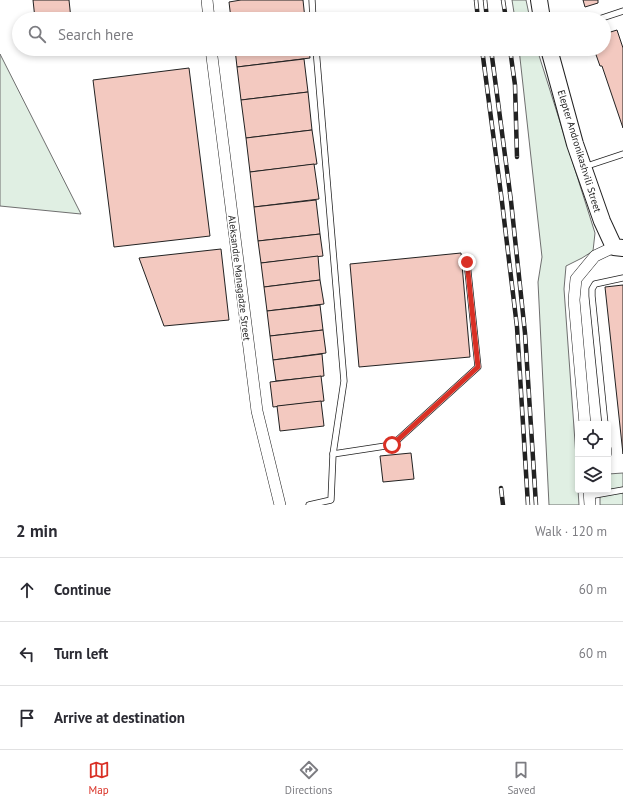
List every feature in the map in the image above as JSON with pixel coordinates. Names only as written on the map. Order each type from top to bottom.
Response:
[{"type":"main road","points":[[539,0],[541,12]]},
{"type":"main road","name":"Elepter Andronikashvili Street","points":[[551,56],[583,167],[602,221],[619,247]]},
{"type":"street","points":[[207,0],[208,12]]},
{"type":"street","name":"Aleksandre Managadze Street","points":[[212,56],[257,411],[280,505]]},
{"type":"street","name":"Elepter Andronikashvili Street","points":[[585,421],[574,300],[576,279],[595,256],[619,247]]},
{"type":"lane","points":[[312,0],[313,12]]},
{"type":"lane","points":[[611,14],[623,10]]},
{"type":"lane","points":[[309,505],[330,503],[333,454],[344,381],[317,56]]},
{"type":"lane","points":[[583,167],[623,154]]},
{"type":"lane","points":[[333,454],[392,445],[478,367],[467,262]]},
{"type":"lane","points":[[605,421],[592,289],[595,284],[623,278]]},
{"type":"lane","points":[[589,497],[623,490]]},
{"type":"green space","points":[[512,0],[526,0],[529,12],[514,12]]},
{"type":"green space","points":[[0,54],[81,214],[0,206]]},
{"type":"green space","points":[[520,56],[539,56],[595,233],[593,251],[566,266],[564,289],[575,442],[575,493],[578,493],[579,505],[549,505],[538,282],[542,257]]},
{"type":"green space","points":[[623,473],[623,505],[600,505],[600,493],[611,493],[611,474]]},
{"type":"building","points":[[33,0],[69,0],[70,12],[34,12]]},
{"type":"building","points":[[241,0],[303,0],[304,12],[230,12],[229,2]]},
{"type":"building","points":[[583,0],[598,0],[598,3],[585,7]]},
{"type":"building","points":[[617,30],[623,48],[623,128],[602,66],[600,66],[596,56],[611,56],[611,32]]},
{"type":"building","points":[[236,56],[310,56],[310,58],[237,67]]},
{"type":"building","points":[[304,59],[308,92],[241,100],[237,67]]},
{"type":"building","points":[[189,68],[210,236],[114,247],[93,80]]},
{"type":"building","points":[[308,92],[312,130],[246,138],[241,100]]},
{"type":"building","points":[[312,130],[317,164],[250,172],[246,138]]},
{"type":"building","points":[[314,164],[319,199],[254,207],[250,172]]},
{"type":"building","points":[[316,200],[320,234],[258,241],[254,207]]},
{"type":"building","points":[[320,234],[323,256],[261,263],[258,241]]},
{"type":"building","points":[[221,249],[229,320],[164,326],[139,258]]},
{"type":"building","points":[[461,253],[470,357],[359,367],[350,264]]},
{"type":"building","points":[[318,256],[320,280],[264,287],[261,263]]},
{"type":"building","points":[[320,280],[324,304],[267,311],[264,287]]},
{"type":"building","points":[[623,285],[623,454],[605,287]]},
{"type":"building","points":[[320,305],[323,330],[270,336],[267,311]]},
{"type":"building","points":[[323,330],[326,353],[273,360],[270,336]]},
{"type":"building","points":[[322,354],[324,376],[276,381],[273,360]]},
{"type":"building","points":[[321,376],[324,401],[273,407],[270,382]]},
{"type":"building","points":[[321,401],[324,426],[280,431],[277,406]]},
{"type":"building","points":[[411,453],[414,479],[383,482],[380,456]]},
{"type":"railway","points":[[476,0],[477,12]]},
{"type":"railway","points":[[485,0],[486,12]]},
{"type":"railway","points":[[503,0],[505,12]]},
{"type":"railway","points":[[483,56],[517,327],[528,505]]},
{"type":"railway","points":[[492,56],[511,201],[525,333],[536,505]]},
{"type":"railway","points":[[511,56],[515,85],[517,157]]},
{"type":"railway","points":[[501,488],[503,505]]},
{"type":"route","points":[[392,445],[478,367],[467,262]]}]
